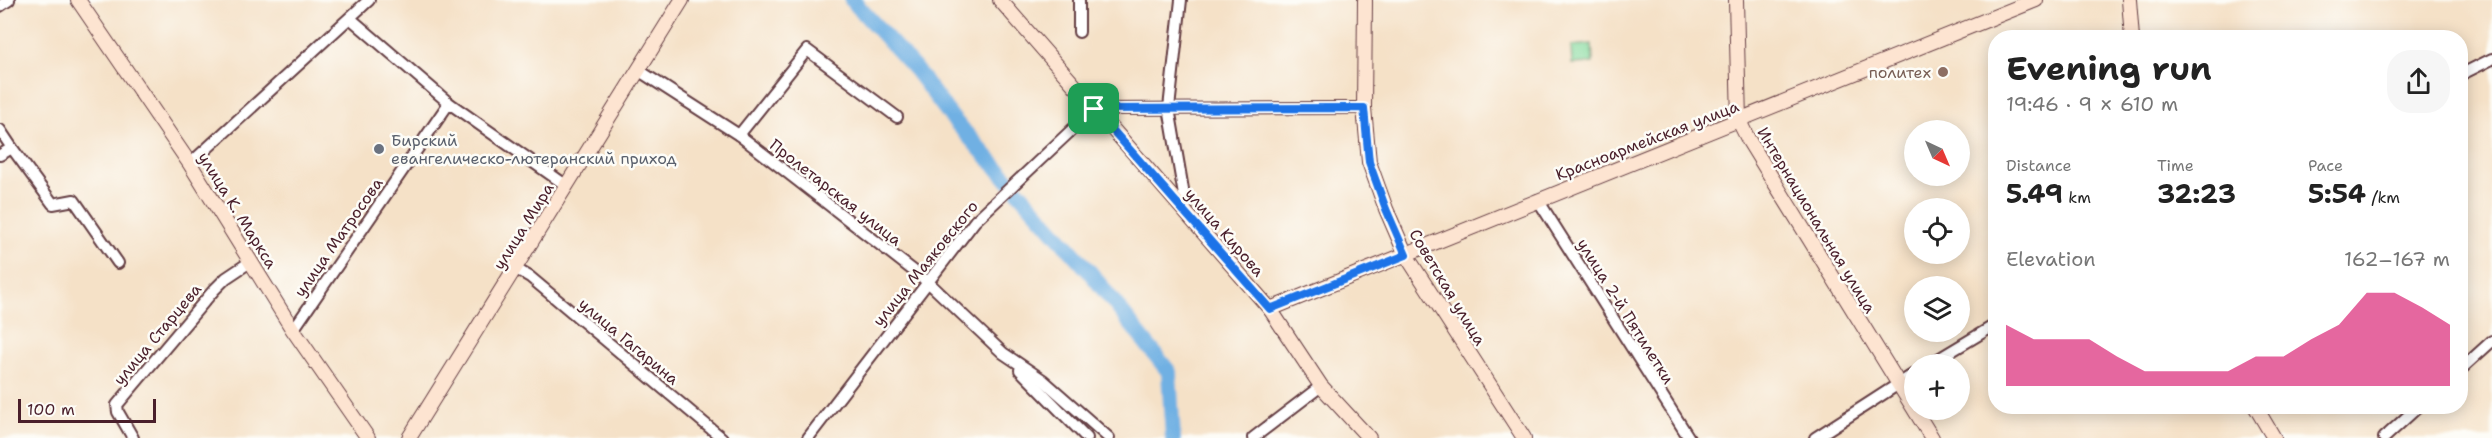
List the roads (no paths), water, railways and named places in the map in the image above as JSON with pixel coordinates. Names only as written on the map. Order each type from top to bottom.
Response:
[{"type":"main road","name":"улица К. Маркса","points":[[78,0],[190,164],[292,330],[368,438]]},
{"type":"main road","name":"улица Мира","points":[[409,438],[682,0]]},
{"type":"main road","name":"улица Кирова","points":[[1000,0],[1270,309],[1321,386],[1369,438]]},
{"type":"main road","name":"Советская улица","points":[[1365,0],[1364,108],[1369,162],[1386,209],[1406,255],[1524,438]]},
{"type":"main road","name":"Интернациональная улица","points":[[1736,0],[1739,122],[1755,152],[1932,438]]},
{"type":"main road","name":"Красноармейская улица","points":[[1270,309],[1538,200],[1739,122],[2036,0]]},
{"type":"main road","points":[[2129,0],[2131,30]]},
{"type":"main road","points":[[2260,414],[2274,438]]},
{"type":"street","points":[[0,6],[9,0]]},
{"type":"street","points":[[190,164],[369,0]]},
{"type":"street","points":[[1079,0],[1079,32]]},
{"type":"street","points":[[1181,0],[1169,108],[1187,213]]},
{"type":"street","points":[[350,18],[449,103],[567,186]]},
{"type":"street","points":[[739,135],[807,50],[897,117]]},
{"type":"street","points":[[2468,71],[2492,59]]},
{"type":"street","name":"Пролетарская улица","points":[[638,70],[739,135],[928,282],[1003,353],[1087,438]]},
{"type":"street","name":"улица Матросова","points":[[292,330],[449,103]]},
{"type":"street","points":[[1094,109],[1364,108]]},
{"type":"street","name":"улица Маяковского","points":[[808,438],[975,221],[1094,109]]},
{"type":"street","points":[[0,130],[53,204],[74,201],[118,263]]},
{"type":"street","points":[[0,155],[12,148]]},
{"type":"street","name":"улица 2-й Пятилетки","points":[[1538,200],[1689,438]]},
{"type":"street","name":"улица Старцева","points":[[133,438],[118,412],[117,405],[214,290],[226,278],[250,262]]},
{"type":"street","name":"улица Гагарина","points":[[516,269],[530,277],[722,438]]},
{"type":"street","points":[[1947,354],[1988,329]]},
{"type":"street","points":[[2468,363],[2492,341]]},
{"type":"street","name":"Пролетарская улица","points":[[1003,353],[1043,380],[1109,438]]},
{"type":"street","points":[[1815,438],[1904,380]]},
{"type":"street","points":[[1253,438],[1321,386]]},
{"type":"street","points":[[2384,438],[2410,414]]},
{"type":"waterway","points":[[852,0],[915,69],[953,119],[1008,180]]},
{"type":"waterway","points":[[1018,191],[1089,271],[1169,372],[1173,438]]},
{"type":"place","name":"политех","points":[[1943,72]]},
{"type":"place","name":"Бирский евангелическо-лютеранский приход","points":[[379,149]]}]
